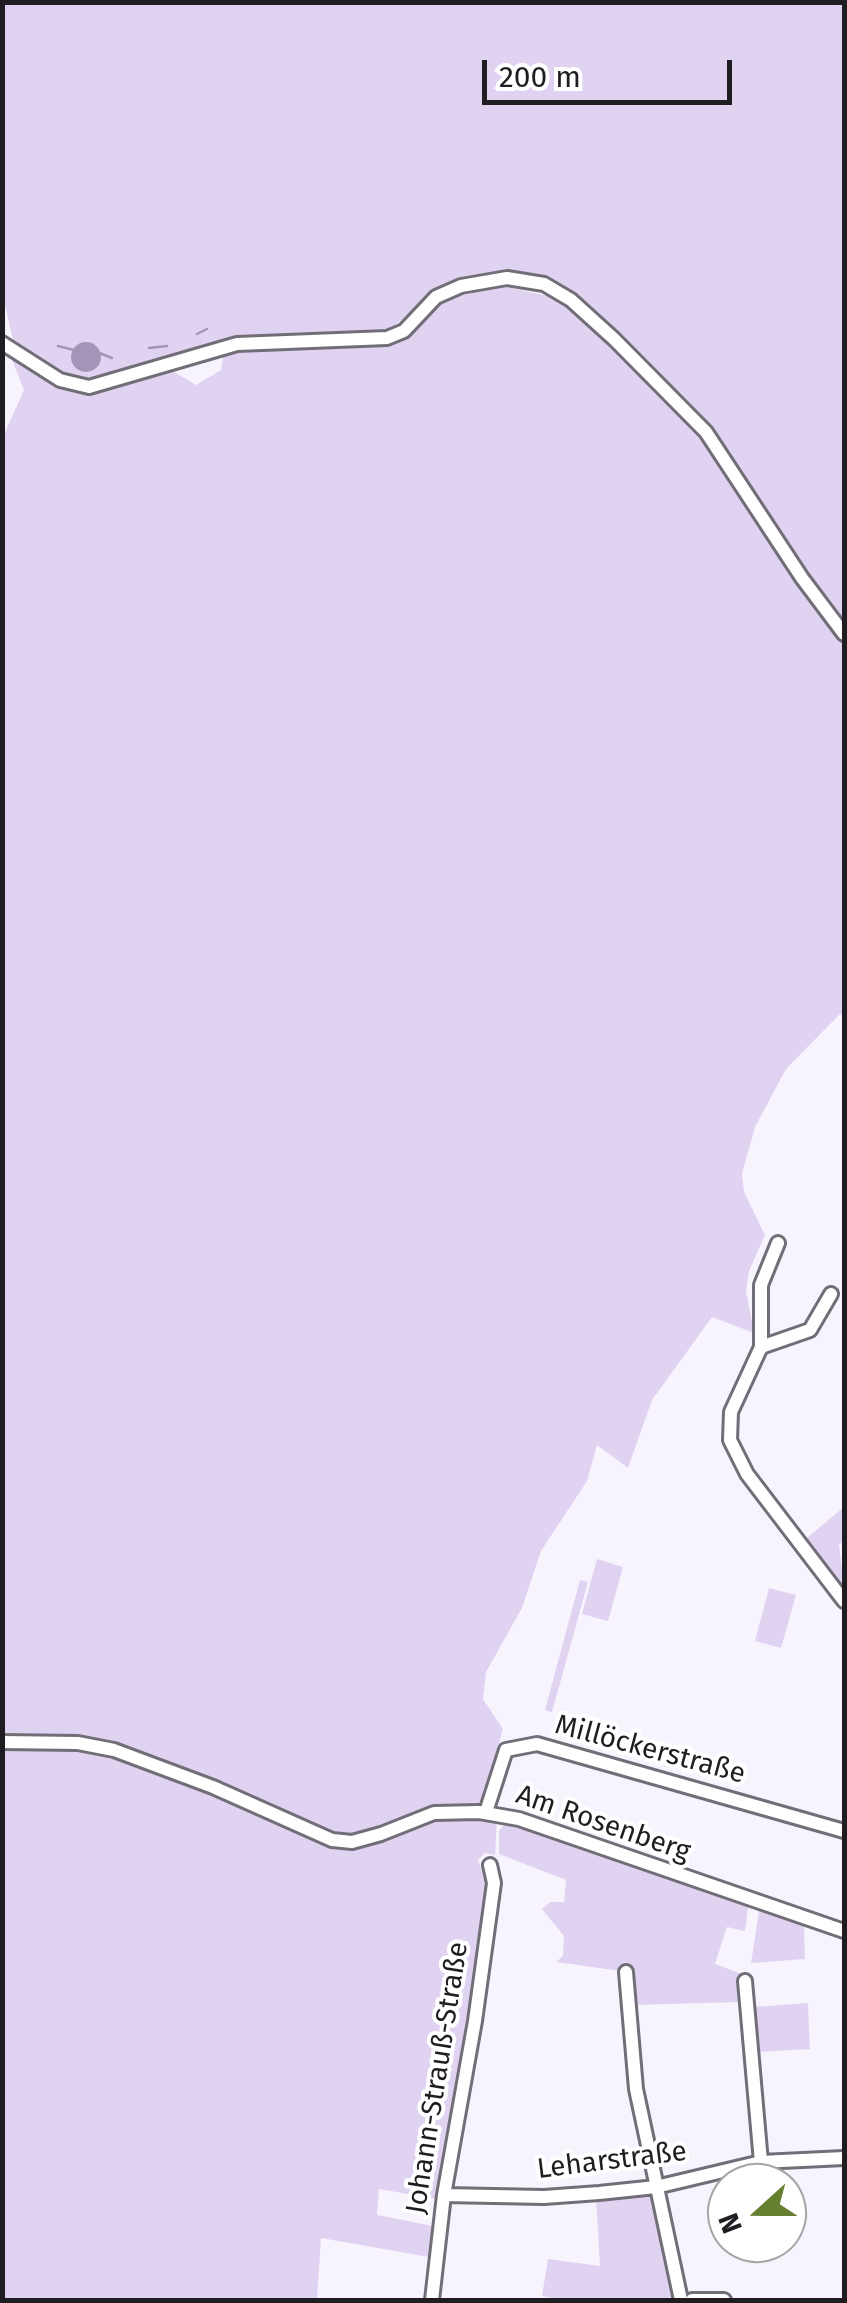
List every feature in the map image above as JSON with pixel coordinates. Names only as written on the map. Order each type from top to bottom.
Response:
[{"type":"street","points":[[2,344],[60,380],[89,386],[237,344],[387,338],[404,331],[436,297],[461,286],[519,278],[544,284],[571,300],[614,339],[706,432],[802,578],[844,634]]},
{"type":"street","points":[[778,1243],[761,1285],[761,1347],[730,1417],[732,1448],[844,1601]]},
{"type":"street","points":[[761,1347],[810,1330],[832,1294]]},
{"type":"street","name":"Am Rosenberg","points":[[2,1742],[78,1743],[114,1750],[213,1787],[332,1840],[352,1842],[434,1813],[486,1812],[581,1838],[844,1931]]},
{"type":"street","name":"Millöckerstraße","points":[[486,1812],[506,1750],[538,1744],[844,1831]]},
{"type":"street","name":"Johann-Strauß-Straße","points":[[432,2300],[444,2195],[475,2021],[494,1883],[490,1865]]},
{"type":"street","points":[[626,1972],[636,2089],[681,2300]]},
{"type":"street","points":[[745,1981],[761,2162]]},
{"type":"street","name":"Leharstraße","points":[[444,2195],[544,2197],[656,2187],[761,2162],[844,2158]]},
{"type":"street","points":[[692,2300],[724,2300]]},
{"type":"shaded area","points":[[3,3],[844,3],[844,626],[798,564],[733,459],[705,424],[536,276],[510,273],[438,290],[388,331],[241,337],[95,381],[72,381],[14,345],[3,295]]},
{"type":"shaded area","points":[[501,286],[553,297],[586,322],[685,420],[721,460],[804,589],[844,642],[844,1017],[840,1014],[786,1069],[755,1127],[742,1174],[744,1192],[765,1235],[749,1271],[746,1291],[754,1333],[712,1317],[652,1400],[628,1468],[597,1445],[587,1481],[541,1551],[522,1608],[486,1672],[483,1699],[503,1729],[481,1806],[436,1818],[497,1818],[495,1855],[485,1853],[478,1860],[488,1887],[457,2104],[437,2199],[379,2189],[377,2215],[433,2226],[429,2257],[321,2238],[317,2300],[3,2300],[2,439],[24,390],[8,350],[62,386],[87,393],[169,369],[196,385],[221,370],[224,353],[393,341],[416,330],[440,301]]},
{"type":"shaded area","points":[[86,342],[97,346],[101,357],[97,368],[86,372],[75,368],[71,357],[75,346]]},
{"type":"shaded area","points":[[844,1507],[844,1542],[839,1544],[844,1587],[807,1538]]},
{"type":"shaded area","points":[[597,1559],[623,1567],[608,1621],[582,1614]]},
{"type":"shaded area","points":[[580,1580],[588,1582],[552,1712],[545,1710]]},
{"type":"shaded area","points":[[769,1588],[796,1595],[781,1648],[755,1641]]},
{"type":"shaded area","points":[[507,1821],[748,1907],[745,1931],[727,1927],[715,1964],[742,1974],[742,2002],[632,2005],[621,1971],[556,1962],[563,1956],[564,1936],[542,1909],[550,1902],[564,1902],[566,1880],[499,1854],[499,1831]]},
{"type":"shaded area","points":[[759,1911],[804,1925],[805,1959],[751,1963]]},
{"type":"shaded area","points":[[808,2003],[810,2049],[757,2052],[754,2007]]},
{"type":"shaded area","points":[[645,2193],[651,2198],[674,2300],[563,2300],[542,2296],[548,2259],[600,2266],[596,2199]]},
{"type":"waterway","points":[[197,334],[207,329]]},
{"type":"waterway","points":[[58,346],[74,350]]},
{"type":"waterway","points":[[149,348],[167,346]]},
{"type":"waterway","points":[[97,352],[112,358]]}]
